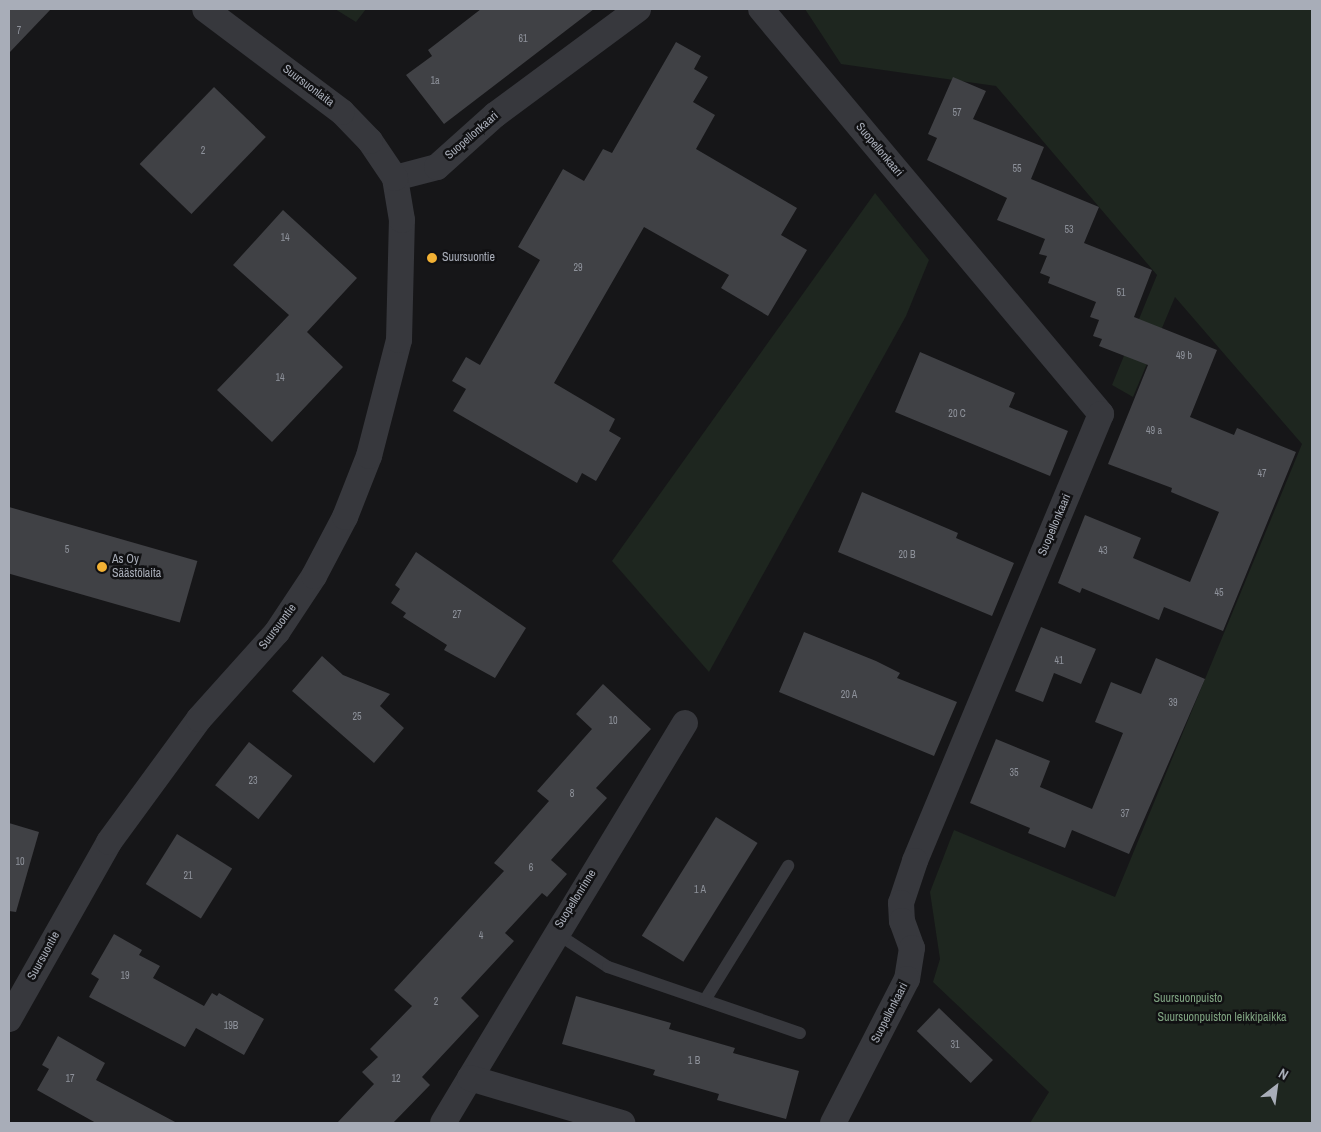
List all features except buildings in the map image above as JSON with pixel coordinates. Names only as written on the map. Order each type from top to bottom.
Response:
[{"type":"street","name":"Suursuonlaita","points":[[205,9],[342,112],[370,141],[396,178]]},
{"type":"street","name":"Suopellonkaari","points":[[396,178],[437,167],[495,115],[638,9]]},
{"type":"street","name":"Suopellonkaari","points":[[762,9],[1101,414],[915,861],[901,903],[902,921],[912,948],[908,979],[833,1123]]},
{"type":"street","name":"Suursuontie","points":[[9,1019],[109,842],[199,719],[277,632],[314,576],[346,517],[374,440],[399,340],[402,220],[396,178]]},
{"type":"street","name":"Suopellonrinne","points":[[470,1078],[556,932],[685,723]]},
{"type":"street","points":[[443,1123],[470,1078],[622,1123]]},
{"type":"lane","points":[[705,1000],[788,866]]},
{"type":"lane","points":[[556,932],[608,967],[800,1033]]},
{"type":"green space","points":[[335,9],[366,9],[356,22]]},
{"type":"green space","name":"Suursuonpuisto","points":[[805,9],[1312,9],[1312,1123],[1030,1123],[1049,1092],[933,982],[940,959],[930,892],[954,830],[1115,897],[1302,444],[1175,297],[1133,397],[1112,385],[1157,275],[996,86],[841,64]]},
{"type":"green space","points":[[875,193],[929,260],[906,316],[709,672],[612,561]]},
{"type":"place","name":"Suursuontie","points":[[432,258]]},
{"type":"place","name":"As Oy Säästölaita","points":[[102,567]]},
{"type":"park label","name":"Suursuonpuiston leikkipaikka","points":[[1222,1018]]}]
